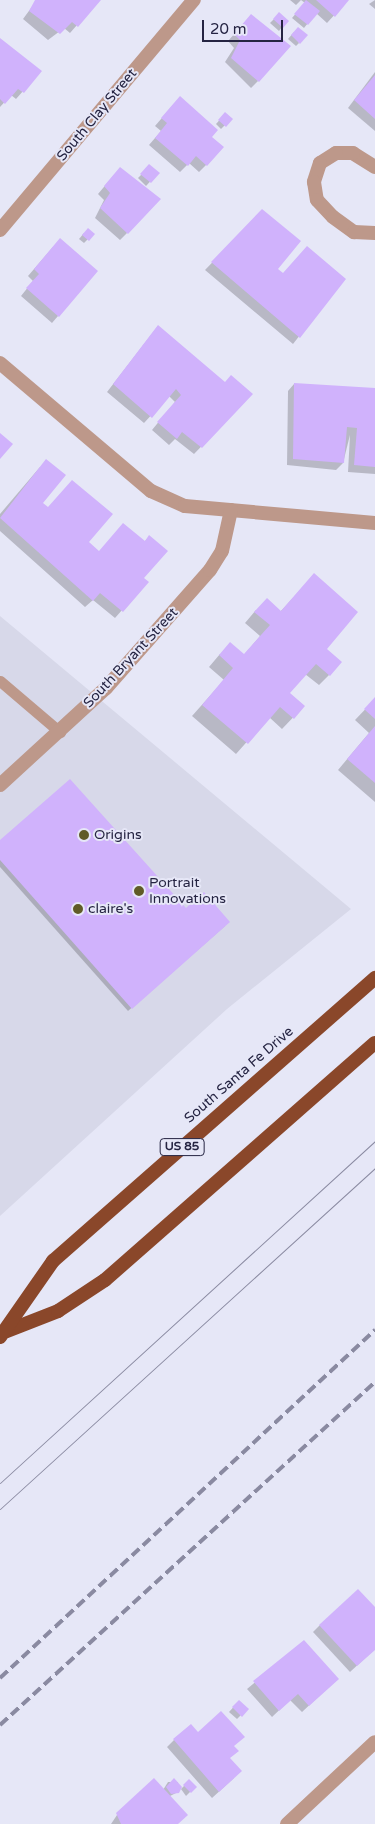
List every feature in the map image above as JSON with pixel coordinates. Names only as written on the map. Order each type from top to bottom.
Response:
[{"type":"highway","name":"South Santa Fe Drive","points":[[2,1330],[54,1261],[375,978]]},
{"type":"highway","name":"South Santa Fe Drive","points":[[2,1330],[58,1312],[105,1280],[375,1043]]},
{"type":"street","name":"South Clay Street","points":[[0,230],[194,0]]},
{"type":"street","points":[[375,167],[353,153],[336,153],[320,163],[314,182],[317,200],[333,217],[354,232],[375,233]]},
{"type":"street","points":[[0,363],[144,487],[185,506],[375,523]]},
{"type":"street","name":"South Bryant Street","points":[[0,784],[60,732],[117,677],[210,570],[222,551],[231,510]]},
{"type":"street","points":[[287,1824],[375,1742]]},
{"type":"lane","points":[[2,682],[60,732]]},
{"type":"shaded area","points":[[0,616],[351,909],[227,1009],[0,1216]]},
{"type":"building","points":[[35,0],[101,0],[78,27],[72,22],[60,34],[29,11]]},
{"type":"building","points":[[306,0],[320,11],[308,25],[294,14]]},
{"type":"building","points":[[316,0],[349,0],[335,17]]},
{"type":"building","points":[[279,12],[289,21],[283,28],[273,19]]},
{"type":"building","points":[[251,14],[291,46],[259,82],[231,58],[240,40],[234,34]]},
{"type":"building","points":[[298,27],[308,35],[300,44],[291,35]]},
{"type":"building","points":[[0,38],[42,71],[24,93],[18,89],[5,104],[0,99]]},
{"type":"building","points":[[375,75],[375,119],[354,100]]},
{"type":"building","points":[[180,96],[218,130],[212,137],[224,147],[207,166],[196,156],[188,166],[155,138],[167,123],[161,118]]},
{"type":"building","points":[[225,112],[233,119],[226,127],[218,120]]},
{"type":"building","points":[[149,164],[160,173],[151,183],[140,174]]},
{"type":"building","points":[[120,167],[161,199],[128,234],[100,208],[110,193],[104,186]]},
{"type":"building","points":[[262,209],[301,241],[278,269],[283,273],[307,246],[346,279],[300,338],[211,262]]},
{"type":"building","points":[[88,228],[95,234],[89,241],[82,235]]},
{"type":"building","points":[[60,238],[98,271],[59,317],[26,288],[39,274],[34,269]]},
{"type":"building","points":[[158,325],[225,382],[231,375],[253,394],[202,448],[182,432],[177,439],[157,422],[181,395],[176,389],[152,418],[113,384]]},
{"type":"building","points":[[294,383],[375,388],[375,467],[354,465],[357,428],[347,427],[344,463],[293,459]]},
{"type":"building","points":[[0,433],[13,444],[0,459]]},
{"type":"building","points":[[46,459],[66,475],[43,503],[48,507],[72,480],[113,514],[89,542],[99,551],[123,523],[145,541],[149,535],[168,551],[144,578],[149,582],[123,612],[100,593],[93,601],[0,518]]},
{"type":"building","points":[[314,573],[358,612],[327,649],[342,662],[330,676],[316,664],[290,693],[305,706],[294,719],[280,707],[248,744],[202,705],[233,668],[219,655],[230,642],[244,654],[270,625],[254,612],[267,598],[281,611]]},
{"type":"building","points":[[375,697],[375,719],[364,709]]},
{"type":"building","points":[[375,726],[375,783],[347,759]]},
{"type":"building","points":[[70,779],[186,908],[204,892],[230,922],[132,1009],[0,860],[0,840]]},
{"type":"building","points":[[358,1589],[375,1607],[375,1650],[357,1666],[319,1625]]},
{"type":"building","points":[[304,1640],[339,1679],[309,1706],[298,1694],[279,1711],[253,1681]]},
{"type":"building","points":[[239,1700],[249,1709],[242,1717],[232,1707]]},
{"type":"building","points":[[221,1711],[245,1737],[234,1746],[239,1751],[230,1758],[242,1771],[219,1792],[173,1739],[191,1724],[198,1732]]},
{"type":"building","points":[[154,1778],[188,1815],[178,1824],[121,1824],[116,1813]]},
{"type":"building","points":[[174,1778],[182,1787],[179,1793],[171,1794],[166,1787]]},
{"type":"building","points":[[189,1779],[197,1787],[191,1793],[183,1785]]},
{"type":"tram line","points":[[0,1483],[375,1141]]},
{"type":"tram line","points":[[0,1509],[375,1168]]},
{"type":"railway","points":[[0,1678],[375,1330]]},
{"type":"railway","points":[[0,1725],[375,1382]]},
{"type":"place","name":"Origins","points":[[84,835]]},
{"type":"place","name":"Portrait Innovations","points":[[139,891]]},
{"type":"place","name":"claire's","points":[[78,909]]}]
